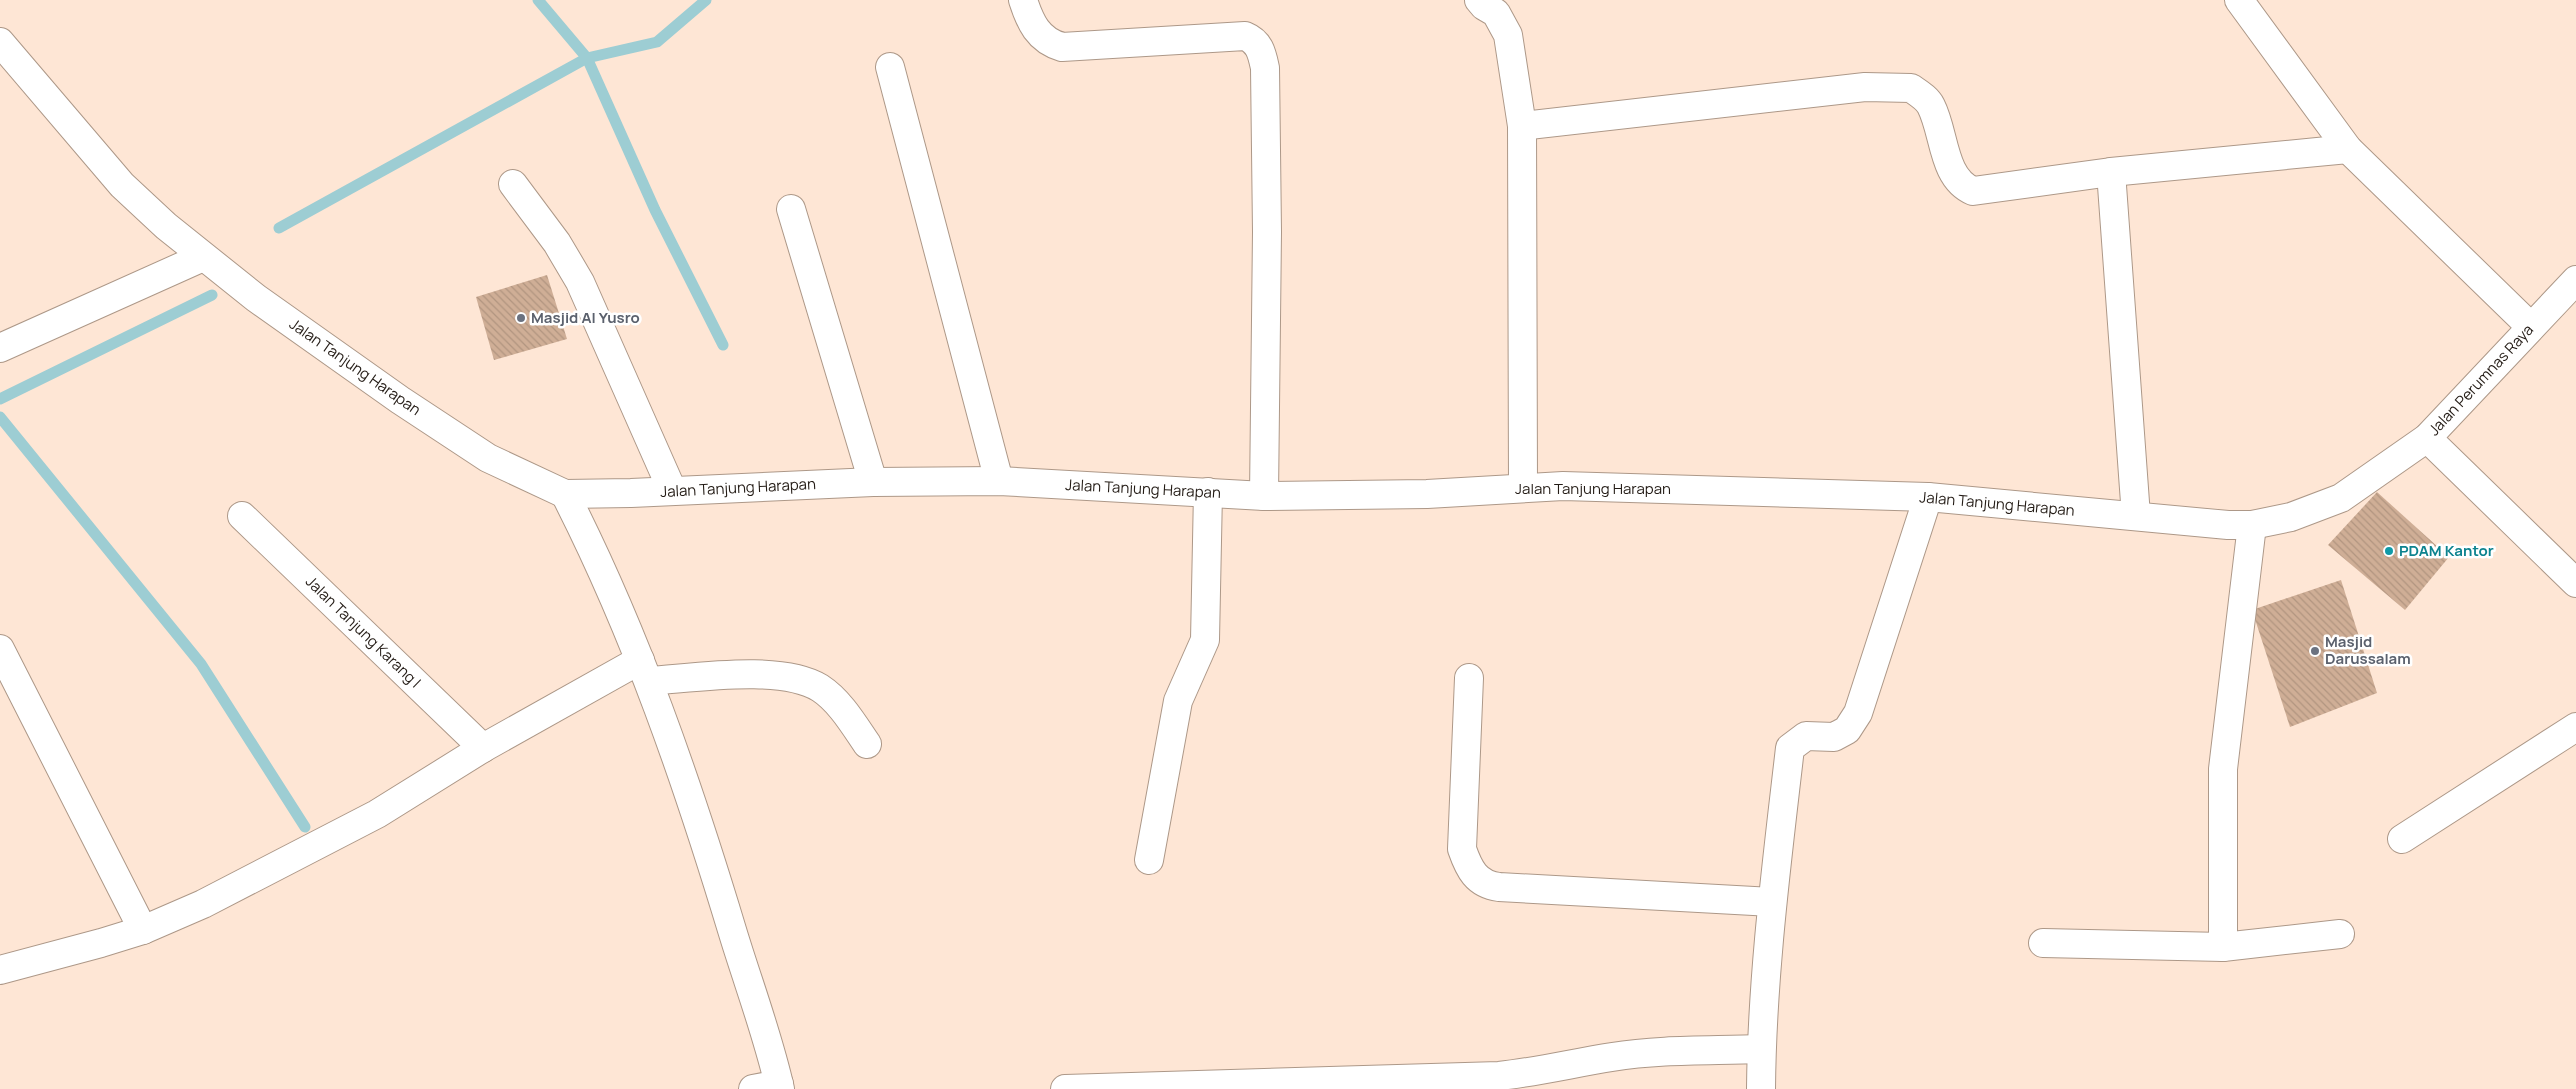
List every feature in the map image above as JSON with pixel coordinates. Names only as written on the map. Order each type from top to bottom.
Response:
[{"type":"street","points":[[1023,0],[1027,13],[1040,37],[1050,44],[1062,48],[1245,36],[1253,39],[1258,45],[1265,68],[1267,184],[1264,496]]},
{"type":"street","points":[[1479,0],[1484,6],[1496,13],[1508,35],[1522,126],[1523,487]]},
{"type":"street","points":[[2239,0],[2348,149],[2531,326]]},
{"type":"street","name":"Jalan Tanjung Harapan","points":[[0,42],[140,204],[203,256],[256,298],[400,400],[472,448],[526,477],[565,494],[873,482],[999,481],[1264,496],[1427,494],[1563,486],[1928,497],[2252,525],[2292,517],[2341,498],[2426,438]]},
{"type":"street","points":[[890,67],[999,481]]},
{"type":"street","points":[[1522,126],[1864,86],[1911,88],[1931,106],[1949,163],[1962,187],[1973,192],[2111,172],[2348,149]]},
{"type":"street","points":[[2111,172],[2136,516]]},
{"type":"street","points":[[514,184],[557,243],[580,282],[672,490]]},
{"type":"street","points":[[791,209],[873,482]]},
{"type":"street","points":[[0,348],[203,256]]},
{"type":"street","name":"Jalan Perumnas Raya","points":[[2576,280],[2426,438],[2576,583]]},
{"type":"street","points":[[1149,860],[1178,701],[1205,640],[1208,492]]},
{"type":"street","points":[[565,494],[586,535],[644,670],[703,834],[780,1087],[753,1089]]},
{"type":"street","points":[[1761,1089],[1761,1049],[1772,902],[1790,748],[1806,736],[1834,737],[1847,730],[1858,713],[1928,497]]},
{"type":"street","name":"Jalan Tanjung Karang I","points":[[242,516],[483,748]]},
{"type":"street","points":[[2222,947],[2223,769],[2252,525]]},
{"type":"street","points":[[0,649],[143,930]]},
{"type":"street","points":[[0,970],[143,930],[203,904],[290,861],[377,814],[483,748],[644,670],[763,674],[802,680],[821,689],[842,709],[867,744]]},
{"type":"street","points":[[1469,678],[1462,849],[1472,874],[1480,881],[1499,887],[1772,902]]},
{"type":"street","points":[[2402,839],[2576,726]]},
{"type":"street","points":[[2043,943],[2222,947],[2340,934]]},
{"type":"street","points":[[1064,1089],[1498,1076],[1538,1071],[1612,1057],[1658,1052],[1761,1049]]},
{"type":"building","name":"Masjid Al Yusro","points":[[547,275],[567,339],[494,360],[476,297]]},
{"type":"building","name":"PDAM Kantor","points":[[2377,492],[2449,557],[2405,610],[2328,545]]},
{"type":"building","name":"Masjid Darussalam","points":[[2341,580],[2377,693],[2290,727],[2252,610]]},
{"type":"waterway","points":[[538,0],[587,58],[655,210],[723,345]]},
{"type":"waterway","points":[[279,228],[587,58],[657,42],[706,0]]},
{"type":"waterway","points":[[0,399],[212,295]]},
{"type":"waterway","points":[[0,417],[201,664],[305,827]]},
{"type":"place","name":"Masjid Al Yusro","points":[[521,318]]},
{"type":"place","name":"PDAM Kantor","points":[[2389,551]]},
{"type":"place","name":"Masjid Darussalam","points":[[2315,651]]}]
